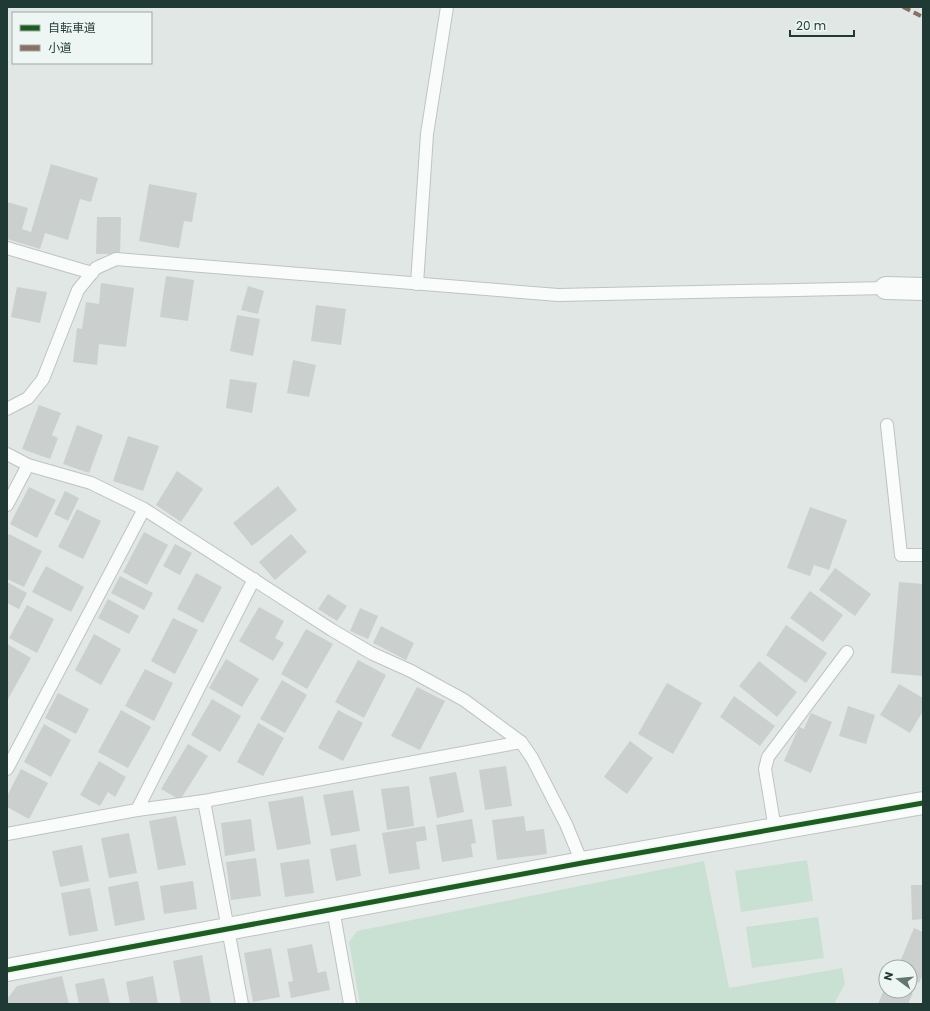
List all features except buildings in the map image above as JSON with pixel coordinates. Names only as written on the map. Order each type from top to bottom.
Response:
[{"type":"street","points":[[886,288],[923,288]]},
{"type":"street","points":[[7,970],[582,863],[923,803]]},
{"type":"lane","points":[[417,284],[427,134],[447,7]]},
{"type":"lane","points":[[7,248],[92,273]]},
{"type":"lane","points":[[7,410],[28,398],[44,378],[78,290],[96,268],[116,259],[558,295],[886,288]]},
{"type":"lane","points":[[887,425],[901,555],[923,555]]},
{"type":"lane","points":[[7,454],[28,465],[91,483],[144,509],[371,653],[411,671],[464,700],[521,742],[532,758],[566,824],[582,863]]},
{"type":"lane","points":[[7,505],[28,465]]},
{"type":"lane","points":[[7,769],[144,509]]},
{"type":"lane","points":[[138,810],[254,579]]},
{"type":"lane","points":[[775,829],[765,768],[768,757],[847,652]]},
{"type":"lane","points":[[7,834],[138,810],[204,801],[521,742]]},
{"type":"lane","points":[[204,801],[242,1004]]},
{"type":"lane","points":[[333,909],[350,1004]]},
{"type":"green space","points":[[807,860],[813,901],[741,912],[735,871]]},
{"type":"green space","points":[[704,861],[729,988],[842,968],[845,984],[834,1004],[360,1004],[349,942],[357,931]]},
{"type":"green space","points":[[818,917],[824,958],[752,968],[746,927]]},
{"type":"marked path","points":[[903,7],[923,17]]},
{"type":"cycle path","points":[[7,970],[582,863],[923,803]]}]
